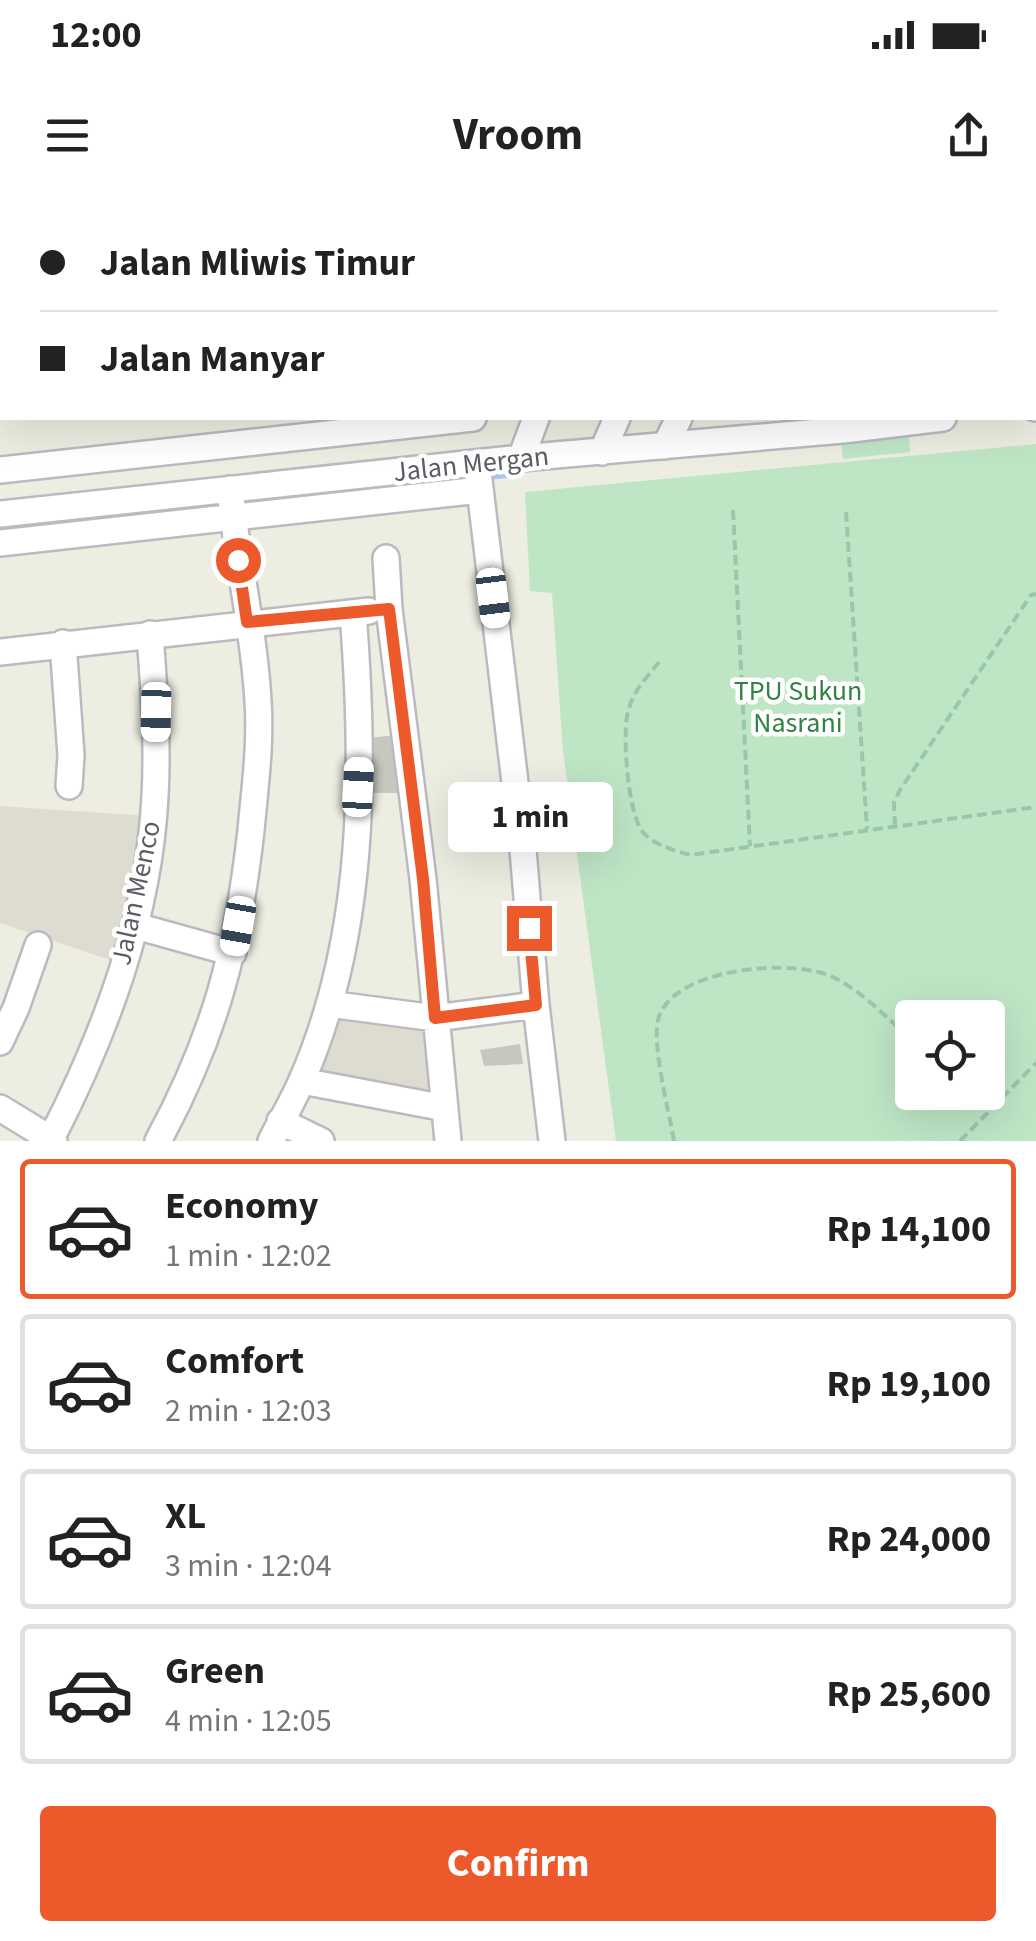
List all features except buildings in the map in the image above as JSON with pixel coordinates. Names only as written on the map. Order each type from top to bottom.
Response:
[{"type":"street","points":[[0,470],[455,420]]},
{"type":"street","points":[[522,458],[535,420]]},
{"type":"street","points":[[602,452],[616,420]]},
{"type":"street","points":[[665,446],[678,420]]},
{"type":"street","name":"Jalan Mergan","points":[[0,514],[230,489],[478,476],[522,458],[665,446],[738,428],[911,420]]},
{"type":"street","points":[[0,543],[233,518],[478,476],[523,850],[552,1141]]},
{"type":"street","points":[[158,1141],[203,1048],[234,953],[243,900],[256,778],[258,701],[230,489]]},
{"type":"street","points":[[386,558],[448,1141]]},
{"type":"street","points":[[0,652],[389,609]]},
{"type":"street","points":[[321,1141],[276,1131],[302,1080],[329,1004],[352,896],[360,750],[353,612]]},
{"type":"street","name":"Jalan Menco","points":[[53,1140],[103,1028],[136,926],[155,797],[156,712],[150,634]]},
{"type":"street","points":[[63,643],[70,736],[69,786]]},
{"type":"street","points":[[136,926],[234,953]]},
{"type":"street","points":[[0,1042],[38,944]]},
{"type":"street","points":[[329,1004],[435,1018],[536,1005]]},
{"type":"street","points":[[302,1080],[444,1108]]},
{"type":"street","points":[[0,1108],[53,1140]]},
{"type":"path","points":[[733,510],[750,846]]},
{"type":"path","points":[[846,512],[867,829]]},
{"type":"path","points":[[895,826],[894,802],[900,790],[1031,595],[1036,594]]},
{"type":"path","points":[[658,662],[631,700],[624,728],[638,827],[650,840],[690,855],[1036,807]]},
{"type":"path","points":[[674,1141],[658,1048],[658,1020],[668,1000],[684,986],[785,966],[806,968],[834,977],[858,992],[895,1025]]},
{"type":"path","points":[[1005,1095],[1036,1064]]},
{"type":"path","points":[[960,1141],[990,1110]]},
{"type":"shaded area","points":[[0,806],[148,816],[119,963],[0,923]]},
{"type":"shaded area","points":[[332,1012],[428,1028],[432,1096],[316,1076]]},
{"type":"green space","points":[[909,432],[910,452],[843,459],[841,437]]},
{"type":"green space","name":"TPU Sukun Nasrani","points":[[1036,444],[1036,1141],[616,1141],[563,752],[552,593],[530,591],[525,492]]},
{"type":"waterway","points":[[484,477],[508,475]]},
{"type":"waterway","points":[[0,529],[143,515]]},
{"type":"route","points":[[238,560],[247,622],[389,609],[423,879],[435,1018],[536,1005],[529,928]]}]
